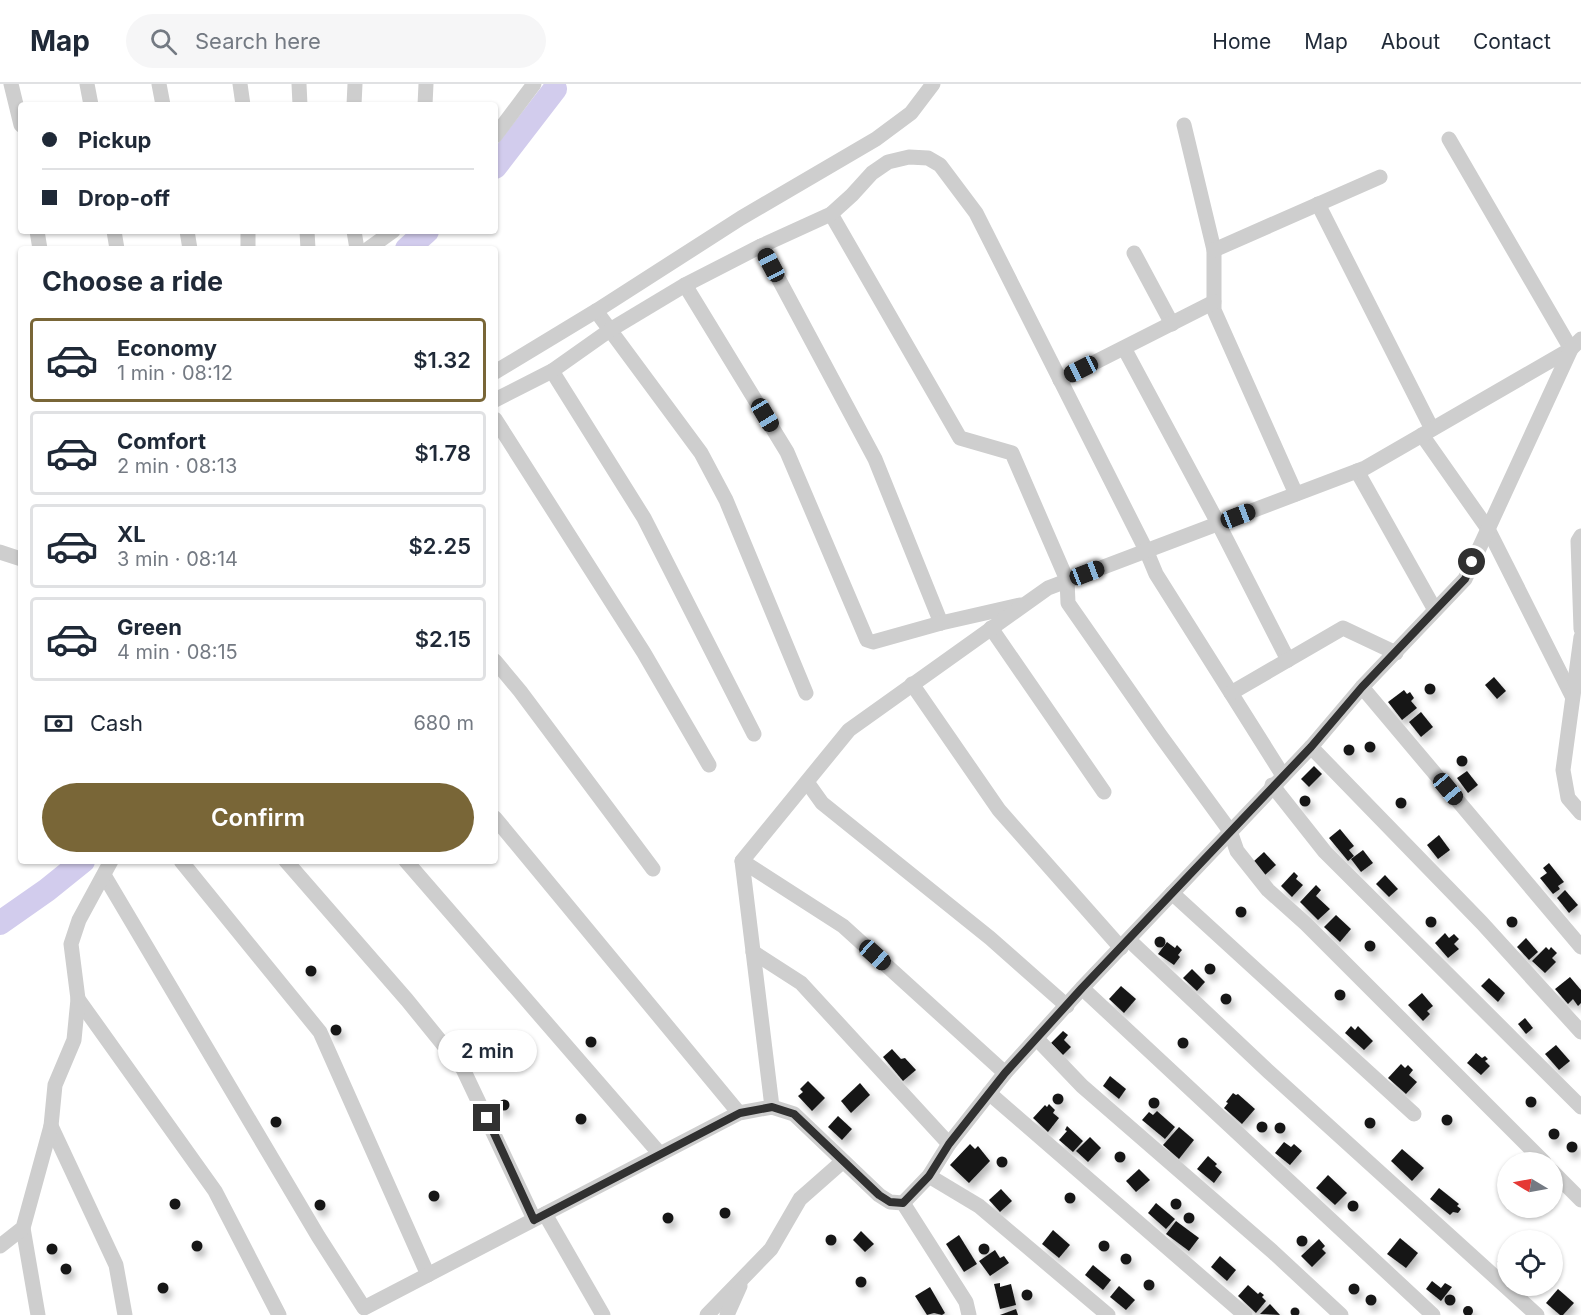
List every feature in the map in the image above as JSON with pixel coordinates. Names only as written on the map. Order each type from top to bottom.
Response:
[{"type":"street","points":[[11,84],[18,113]]},
{"type":"street","points":[[87,84],[90,102]]},
{"type":"street","points":[[159,84],[162,102]]},
{"type":"street","points":[[240,84],[243,102]]},
{"type":"street","points":[[299,84],[300,102]]},
{"type":"street","points":[[354,102],[355,84]]},
{"type":"street","points":[[424,102],[426,84]]},
{"type":"street","points":[[498,132],[534,84]]},
{"type":"street","points":[[498,370],[596,311],[741,218],[876,139],[911,113],[933,84]]},
{"type":"street","points":[[1184,125],[1214,250],[1214,310],[1296,494]]},
{"type":"street","points":[[876,139],[888,162]]},
{"type":"street","points":[[1449,139],[1576,344]]},
{"type":"street","points":[[498,398],[552,371],[610,330],[685,285],[761,246],[831,214],[872,173],[888,162],[909,157],[928,158],[940,165],[976,213],[1156,574],[1231,693],[1277,780],[1325,852],[1581,1107]]},
{"type":"street","points":[[1214,250],[1380,177]]},
{"type":"street","points":[[1318,204],[1427,432],[1488,529],[1572,696]]},
{"type":"street","points":[[831,214],[960,438],[1012,453],[1068,580],[1068,603],[1230,831],[1237,851],[1268,890],[1306,924],[1534,1152]]},
{"type":"street","points":[[372,246],[389,234]]},
{"type":"street","points":[[761,246],[875,459],[941,623]]},
{"type":"street","points":[[1134,253],[1172,324]]},
{"type":"street","points":[[685,285],[787,452],[867,640],[873,642],[941,623],[1029,603]]},
{"type":"street","points":[[1060,380],[1214,302]]},
{"type":"street","points":[[596,311],[706,463],[734,519],[806,693]]},
{"type":"street","points":[[772,1107],[742,861],[849,730],[1048,588],[1357,471],[1576,344]]},
{"type":"street","points":[[903,1203],[929,1176],[949,1144],[1005,1073],[1465,579],[1576,344]]},
{"type":"street","points":[[1124,348],[1288,660]]},
{"type":"street","points":[[552,371],[644,518],[754,734]]},
{"type":"street","points":[[498,423],[644,653],[709,765]]},
{"type":"street","points":[[1357,471],[1435,610]]},
{"type":"street","points":[[1581,536],[1578,541],[1581,629]]},
{"type":"street","points":[[0,552],[18,558]]},
{"type":"street","points":[[991,628],[1104,792]]},
{"type":"street","points":[[1231,693],[1343,628],[1396,653]]},
{"type":"street","points":[[1581,637],[1563,770],[1568,798],[1581,813]]},
{"type":"street","points":[[498,665],[653,869]]},
{"type":"street","points":[[912,684],[999,810],[1125,944],[1537,1315]]},
{"type":"street","points":[[1362,687],[1581,947]]},
{"type":"street","points":[[1311,747],[1482,923],[1581,1032]]},
{"type":"street","points":[[807,782],[822,803],[990,938],[1067,1006]]},
{"type":"street","points":[[498,822],[740,1113]]},
{"type":"street","points":[[742,861],[843,926],[1005,1073]]},
{"type":"street","points":[[183,864],[320,1032],[428,1275]]},
{"type":"street","points":[[289,864],[463,1069],[540,1217],[603,1315]]},
{"type":"street","points":[[409,864],[660,1154]]},
{"type":"street","points":[[108,868],[318,1236],[364,1308],[740,1113],[772,1107],[794,1114],[879,1195],[890,1202],[903,1203]]},
{"type":"street","points":[[38,1315],[23,1228],[51,1126],[55,1085],[74,1040],[78,999],[71,944],[79,920],[108,868]]},
{"type":"street","points":[[1172,893],[1414,1114]]},
{"type":"street","points":[[753,952],[801,983],[949,1144]]},
{"type":"street","points":[[1082,988],[1434,1315]]},
{"type":"street","points":[[78,999],[215,1191],[279,1315]]},
{"type":"street","points":[[1037,1039],[1082,1086],[1272,1251],[1341,1315]]},
{"type":"street","points":[[989,1093],[1245,1315]]},
{"type":"street","points":[[51,1126],[116,1265],[125,1315]]},
{"type":"street","points":[[707,1315],[771,1249],[800,1198],[842,1161]]},
{"type":"street","points":[[929,1176],[979,1206],[1108,1315]]},
{"type":"street","points":[[1563,1182],[1581,1200]]},
{"type":"street","points":[[903,1203],[966,1302],[969,1315]]},
{"type":"street","points":[[0,1246],[23,1228]]},
{"type":"street","points":[[727,1315],[747,1273]]},
{"type":"building","points":[[1494,677],[1506,691],[1497,699],[1485,685]]},
{"type":"building","points":[[1430,684],[1434,685],[1434,693],[1430,694],[1426,693],[1425,689],[1426,685]]},
{"type":"building","points":[[1404,690],[1407,694],[1410,692],[1414,698],[1411,701],[1417,708],[1402,720],[1388,702]]},
{"type":"building","points":[[1421,712],[1433,727],[1421,737],[1409,722]]},
{"type":"building","points":[[1370,742],[1374,743],[1374,751],[1370,752],[1366,751],[1365,747],[1366,743]]},
{"type":"building","points":[[1349,745],[1353,746],[1353,754],[1349,755],[1345,754],[1344,750],[1345,746]]},
{"type":"building","points":[[1462,756],[1466,757],[1466,765],[1462,766],[1458,765],[1457,761],[1458,757]]},
{"type":"building","points":[[1314,766],[1322,774],[1309,787],[1301,779]]},
{"type":"building","points":[[1467,771],[1478,785],[1468,793],[1457,778]]},
{"type":"building","points":[[1305,796],[1309,797],[1309,805],[1305,806],[1301,805],[1300,801],[1301,797]]},
{"type":"building","points":[[1401,798],[1405,799],[1405,807],[1401,808],[1397,807],[1396,803],[1397,799]]},
{"type":"building","points":[[1340,829],[1354,846],[1349,850],[1354,856],[1348,861],[1329,838]]},
{"type":"building","points":[[1439,835],[1450,850],[1438,859],[1427,845]]},
{"type":"building","points":[[1363,850],[1373,863],[1361,872],[1351,859]]},
{"type":"building","points":[[1264,852],[1276,865],[1265,875],[1253,862]]},
{"type":"building","points":[[1549,863],[1564,882],[1553,894],[1540,878],[1547,873],[1543,868]]},
{"type":"building","points":[[1294,872],[1298,876],[1296,879],[1303,885],[1292,897],[1281,886]]},
{"type":"building","points":[[1385,875],[1398,889],[1389,897],[1376,884]]},
{"type":"building","points":[[1316,885],[1321,890],[1316,896],[1330,909],[1318,920],[1300,902]]},
{"type":"building","points":[[1565,890],[1578,905],[1569,913],[1557,898]]},
{"type":"building","points":[[1241,907],[1245,908],[1245,916],[1241,917],[1237,916],[1236,912],[1237,908]]},
{"type":"building","points":[[1336,915],[1351,929],[1340,942],[1324,927]]},
{"type":"building","points":[[1431,917],[1435,918],[1435,926],[1431,927],[1427,926],[1426,922],[1427,918]]},
{"type":"building","points":[[1512,917],[1516,918],[1516,926],[1512,927],[1508,926],[1507,922],[1508,918]]},
{"type":"building","points":[[1445,933],[1449,938],[1454,934],[1459,939],[1454,944],[1459,949],[1448,958],[1435,943]]},
{"type":"building","points":[[1160,937],[1164,938],[1164,946],[1160,947],[1156,946],[1155,942],[1156,938]]},
{"type":"building","points":[[1526,938],[1538,952],[1529,960],[1517,947]]},
{"type":"building","points":[[1370,941],[1374,942],[1374,950],[1370,951],[1366,950],[1365,946],[1366,942]]},
{"type":"building","points":[[1167,942],[1175,948],[1177,945],[1182,950],[1174,965],[1158,954]]},
{"type":"building","points":[[1546,947],[1549,950],[1551,947],[1557,953],[1552,958],[1556,962],[1545,973],[1532,961]]},
{"type":"building","points":[[1210,964],[1214,965],[1214,973],[1210,974],[1206,973],[1205,969],[1206,965]]},
{"type":"building","points":[[311,966],[315,967],[315,975],[311,976],[307,975],[306,971],[307,967]]},
{"type":"building","points":[[1192,969],[1205,982],[1197,991],[1183,978]]},
{"type":"building","points":[[1570,977],[1581,990],[1581,1003],[1578,1006],[1573,999],[1568,1004],[1555,989]]},
{"type":"building","points":[[1489,978],[1505,993],[1498,1002],[1481,986]]},
{"type":"building","points":[[1121,986],[1136,999],[1124,1013],[1109,999]]},
{"type":"building","points":[[1340,990],[1344,991],[1344,999],[1340,1000],[1336,999],[1335,995],[1336,991]]},
{"type":"building","points":[[1422,993],[1433,1006],[1427,1011],[1430,1014],[1423,1021],[1408,1005]]},
{"type":"building","points":[[1226,994],[1230,995],[1230,1003],[1226,1004],[1222,1003],[1221,999],[1222,995]]},
{"type":"building","points":[[1525,1018],[1533,1028],[1526,1034],[1518,1024]]},
{"type":"building","points":[[336,1025],[340,1026],[340,1034],[336,1035],[332,1034],[331,1030],[332,1026]]},
{"type":"building","points":[[1351,1026],[1355,1030],[1358,1026],[1373,1041],[1364,1050],[1345,1033]]},
{"type":"building","points":[[1063,1031],[1068,1035],[1064,1040],[1071,1047],[1063,1055],[1051,1043]]},
{"type":"building","points":[[591,1037],[595,1038],[595,1046],[591,1047],[587,1046],[586,1042],[587,1038]]},
{"type":"building","points":[[1183,1038],[1187,1039],[1187,1047],[1183,1048],[1179,1047],[1178,1043],[1179,1039]]},
{"type":"building","points":[[1556,1045],[1570,1061],[1559,1070],[1545,1054]]},
{"type":"building","points":[[892,1049],[916,1070],[903,1081],[883,1057]]},
{"type":"building","points":[[1476,1053],[1482,1058],[1485,1056],[1488,1059],[1485,1061],[1490,1066],[1481,1075],[1467,1063]]},
{"type":"building","points":[[1401,1064],[1405,1068],[1408,1065],[1413,1070],[1409,1075],[1417,1082],[1406,1094],[1388,1078]]},
{"type":"building","points":[[1110,1076],[1126,1089],[1119,1099],[1103,1086]]},
{"type":"building","points":[[808,1081],[825,1098],[812,1111],[798,1096],[803,1092],[800,1089]]},
{"type":"building","points":[[860,1083],[870,1095],[851,1113],[841,1101]]},
{"type":"building","points":[[1233,1093],[1238,1094],[1255,1109],[1242,1124],[1224,1108]]},
{"type":"building","points":[[1058,1094],[1062,1095],[1062,1103],[1058,1104],[1054,1103],[1053,1099],[1054,1095]]},
{"type":"building","points":[[1531,1097],[1535,1098],[1535,1106],[1531,1107],[1527,1106],[1526,1102],[1527,1098]]},
{"type":"building","points":[[1154,1098],[1158,1099],[1158,1107],[1154,1108],[1150,1107],[1149,1103],[1150,1099]]},
{"type":"building","points":[[504,1100],[508,1101],[508,1109],[504,1110],[500,1109],[499,1105],[500,1101]]},
{"type":"building","points":[[1049,1104],[1055,1110],[1053,1113],[1059,1118],[1048,1132],[1033,1118],[1045,1105],[1047,1107]]},
{"type":"building","points":[[1157,1111],[1175,1127],[1165,1139],[1142,1120],[1149,1112],[1153,1115]]},
{"type":"building","points":[[581,1114],[585,1115],[585,1123],[581,1124],[577,1123],[576,1119],[577,1115]]},
{"type":"building","points":[[1447,1115],[1451,1116],[1451,1124],[1447,1125],[1443,1124],[1442,1120],[1443,1116]]},
{"type":"building","points":[[838,1116],[852,1129],[842,1140],[828,1127]]},
{"type":"building","points":[[276,1117],[280,1118],[280,1126],[276,1127],[272,1126],[271,1122],[272,1118]]},
{"type":"building","points":[[1370,1118],[1374,1119],[1374,1127],[1370,1128],[1366,1127],[1365,1123],[1366,1119]]},
{"type":"building","points":[[1262,1122],[1266,1123],[1266,1131],[1262,1132],[1258,1131],[1257,1127],[1258,1123]]},
{"type":"building","points":[[1280,1123],[1284,1124],[1284,1132],[1280,1133],[1276,1132],[1275,1128],[1276,1124]]},
{"type":"building","points":[[1067,1126],[1083,1141],[1073,1152],[1059,1140],[1067,1131],[1065,1130]]},
{"type":"building","points":[[1179,1127],[1194,1140],[1179,1159],[1163,1145]]},
{"type":"building","points":[[1554,1129],[1558,1130],[1558,1138],[1554,1139],[1550,1138],[1549,1134],[1550,1130]]},
{"type":"building","points":[[1090,1137],[1101,1148],[1088,1162],[1076,1151]]},
{"type":"building","points":[[1284,1142],[1291,1147],[1294,1144],[1302,1151],[1290,1165],[1275,1153]]},
{"type":"building","points":[[1572,1142],[1576,1143],[1576,1151],[1572,1152],[1568,1151],[1567,1147],[1568,1143]]},
{"type":"building","points":[[970,1144],[975,1149],[978,1146],[990,1161],[969,1183],[950,1165]]},
{"type":"building","points":[[1402,1149],[1424,1168],[1412,1181],[1391,1161]]},
{"type":"building","points":[[1120,1152],[1124,1153],[1124,1161],[1120,1162],[1116,1161],[1115,1157],[1116,1153]]},
{"type":"building","points":[[1208,1156],[1222,1172],[1214,1183],[1197,1169]]},
{"type":"building","points":[[1002,1157],[1006,1158],[1006,1166],[1002,1167],[998,1166],[997,1162],[998,1158]]},
{"type":"building","points":[[1139,1169],[1150,1180],[1136,1192],[1126,1181]]},
{"type":"building","points":[[1328,1175],[1347,1193],[1335,1205],[1316,1188]]},
{"type":"building","points":[[1439,1188],[1459,1204],[1457,1206],[1461,1209],[1458,1213],[1453,1212],[1450,1215],[1430,1199]]},
{"type":"building","points":[[1001,1189],[1012,1201],[1000,1212],[989,1200]]},
{"type":"building","points":[[434,1191],[438,1192],[438,1200],[434,1201],[430,1200],[429,1196],[430,1192]]},
{"type":"building","points":[[1070,1193],[1074,1194],[1074,1202],[1070,1203],[1066,1202],[1065,1198],[1066,1194]]},
{"type":"building","points":[[175,1199],[179,1200],[179,1208],[175,1209],[171,1208],[170,1204],[171,1200]]},
{"type":"building","points":[[1176,1199],[1180,1200],[1180,1208],[1176,1209],[1172,1208],[1171,1204],[1172,1200]]},
{"type":"building","points":[[320,1200],[324,1201],[324,1209],[320,1210],[316,1209],[315,1205],[316,1201]]},
{"type":"building","points":[[1353,1201],[1357,1202],[1357,1210],[1353,1211],[1349,1210],[1348,1206],[1349,1202]]},
{"type":"building","points":[[1156,1203],[1175,1219],[1166,1229],[1148,1213]]},
{"type":"building","points":[[725,1208],[729,1209],[729,1217],[725,1218],[721,1217],[720,1213],[721,1209]]},
{"type":"building","points":[[668,1213],[672,1214],[672,1222],[668,1223],[664,1222],[663,1218],[664,1214]]},
{"type":"building","points":[[1189,1213],[1193,1214],[1193,1222],[1189,1223],[1185,1222],[1184,1218],[1185,1214]]},
{"type":"building","points":[[1176,1221],[1199,1238],[1189,1251],[1166,1234]]},
{"type":"building","points":[[1053,1230],[1070,1245],[1059,1258],[1042,1244]]},
{"type":"building","points":[[861,1231],[874,1244],[865,1252],[853,1240]]},
{"type":"building","points":[[831,1235],[835,1236],[835,1244],[831,1245],[827,1244],[826,1240],[827,1236]]},
{"type":"building","points":[[959,1235],[977,1264],[964,1272],[946,1244]]},
{"type":"building","points":[[1302,1236],[1306,1237],[1306,1245],[1302,1246],[1298,1245],[1297,1241],[1298,1237]]},
{"type":"building","points":[[1400,1238],[1418,1253],[1406,1268],[1387,1254]]},
{"type":"building","points":[[1319,1239],[1325,1246],[1322,1249],[1326,1253],[1312,1267],[1301,1256]]},
{"type":"building","points":[[197,1241],[201,1242],[201,1250],[197,1251],[193,1250],[192,1246],[193,1242]]},
{"type":"building","points":[[1104,1241],[1108,1242],[1108,1250],[1104,1251],[1100,1250],[1099,1246],[1100,1242]]},
{"type":"building","points":[[52,1244],[56,1245],[56,1253],[52,1254],[48,1253],[47,1249],[48,1245]]},
{"type":"building","points":[[984,1244],[988,1245],[988,1253],[984,1254],[980,1253],[979,1249],[980,1245]]},
{"type":"building","points":[[995,1250],[1000,1258],[1004,1256],[1009,1263],[990,1276],[979,1261]]},
{"type":"building","points":[[1126,1254],[1130,1255],[1130,1263],[1126,1264],[1122,1263],[1121,1259],[1122,1255]]},
{"type":"building","points":[[1220,1256],[1236,1270],[1227,1281],[1211,1267]]},
{"type":"building","points":[[66,1264],[70,1265],[70,1273],[66,1274],[62,1273],[61,1269],[62,1265]]},
{"type":"building","points":[[1093,1265],[1111,1280],[1103,1290],[1085,1275]]},
{"type":"building","points":[[861,1277],[865,1278],[865,1286],[861,1287],[857,1286],[856,1282],[857,1278]]},
{"type":"building","points":[[1149,1280],[1153,1281],[1153,1289],[1149,1290],[1145,1289],[1144,1285],[1145,1281]]},
{"type":"building","points":[[1432,1281],[1441,1288],[1445,1283],[1452,1287],[1441,1301],[1426,1289]]},
{"type":"building","points":[[163,1283],[167,1284],[167,1292],[163,1293],[159,1292],[158,1288],[159,1284]]},
{"type":"building","points":[[1000,1283],[1000,1287],[1011,1284],[1016,1305],[1000,1309],[994,1284]]},
{"type":"building","points":[[1354,1284],[1358,1285],[1358,1293],[1354,1294],[1350,1293],[1349,1289],[1350,1285]]},
{"type":"building","points":[[1248,1285],[1258,1294],[1260,1292],[1264,1295],[1262,1297],[1266,1301],[1256,1313],[1238,1296]]},
{"type":"building","points":[[1119,1286],[1135,1300],[1126,1310],[1110,1297]]},
{"type":"building","points":[[930,1287],[945,1313],[942,1315],[934,1313],[927,1315],[915,1296]]},
{"type":"building","points":[[1027,1290],[1031,1291],[1031,1299],[1027,1300],[1023,1299],[1022,1295],[1023,1291]]},
{"type":"building","points":[[1563,1293],[1574,1303],[1563,1315],[1560,1315],[1546,1303],[1552,1296],[1563,1296]]},
{"type":"building","points":[[1371,1295],[1375,1296],[1375,1304],[1371,1305],[1367,1304],[1366,1300],[1367,1296]]},
{"type":"building","points":[[1450,1295],[1454,1296],[1454,1304],[1450,1305],[1446,1304],[1445,1300],[1446,1296]]},
{"type":"building","points":[[1270,1304],[1280,1315],[1260,1314]]},
{"type":"building","points":[[1468,1306],[1473,1311],[1468,1316],[1463,1311]]},
{"type":"building","points":[[1295,1307],[1300,1312],[1296,1316],[1290,1312]]},
{"type":"building","points":[[1016,1309],[1018,1315],[1000,1315]]},
{"type":"waterway","points":[[498,163],[555,89]]},
{"type":"waterway","points":[[410,246],[424,234]]},
{"type":"waterway","points":[[0,923],[79,864]]},
{"type":"route","points":[[487,1118],[534,1220],[740,1113],[772,1107],[794,1114],[879,1195],[890,1202],[903,1203],[929,1176],[949,1144],[1005,1073],[1465,579],[1472,562]]}]
